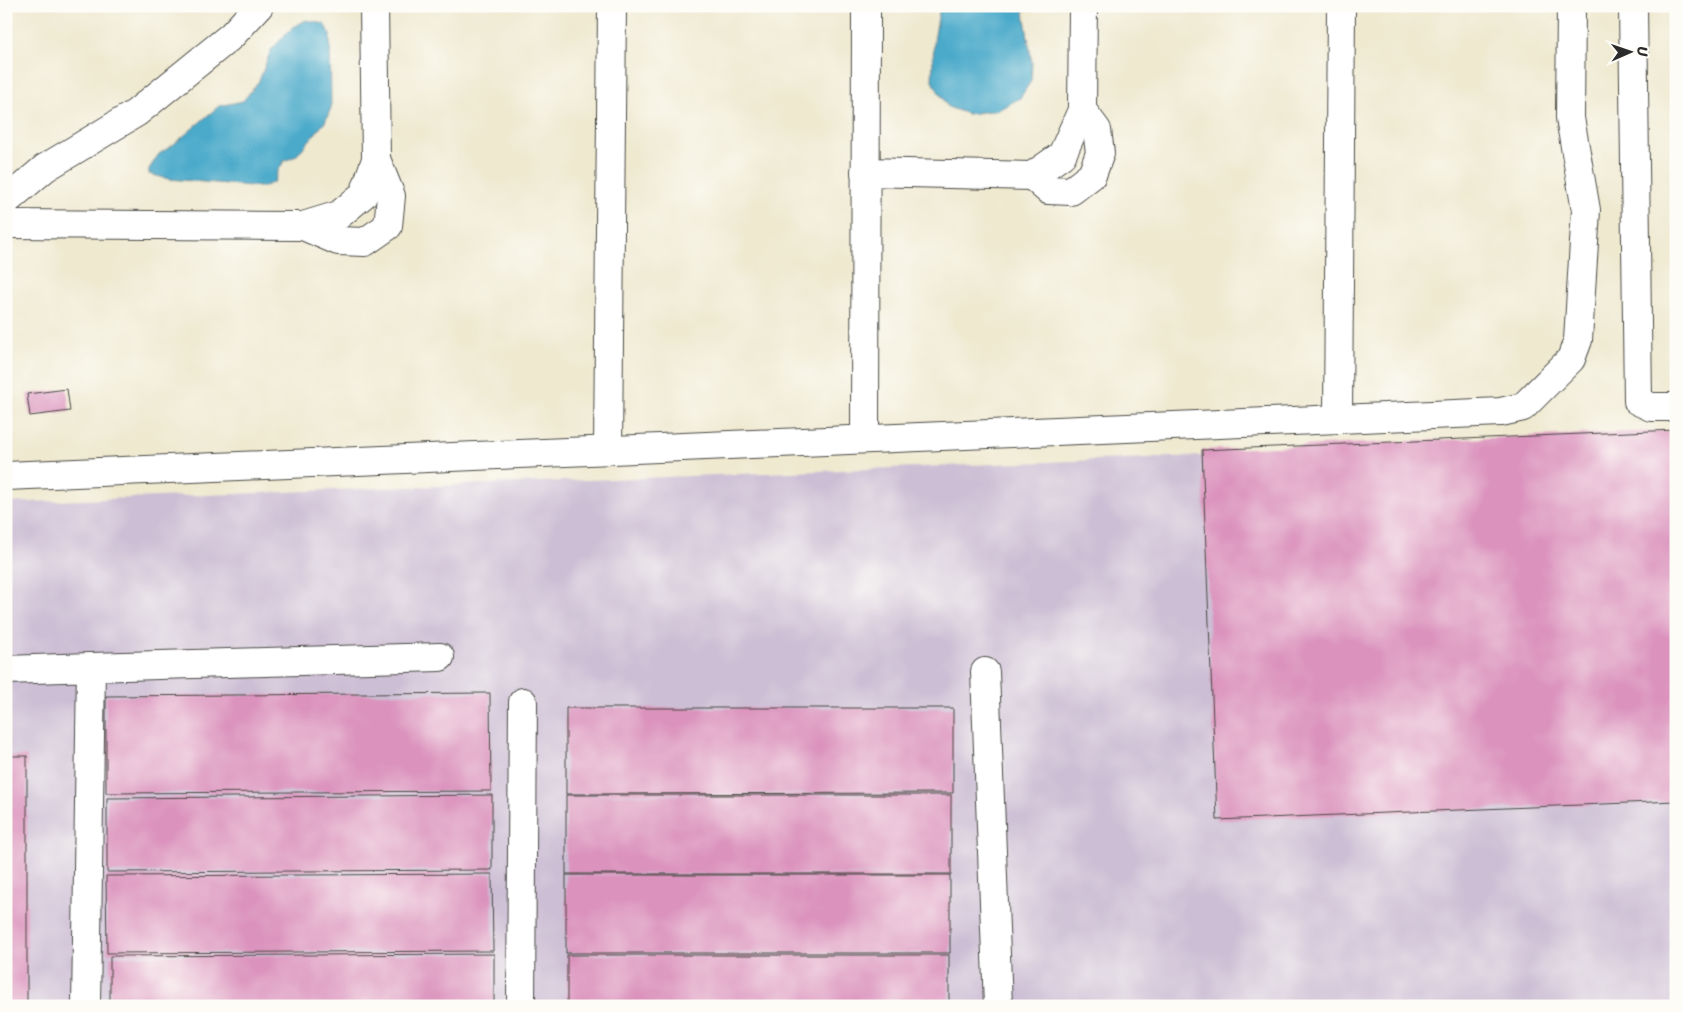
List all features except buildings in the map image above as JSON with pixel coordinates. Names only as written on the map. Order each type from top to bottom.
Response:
[{"type":"street","points":[[6,201],[45,168],[136,113],[230,36],[258,6]]},
{"type":"street","points":[[6,224],[303,226],[339,215],[364,194],[376,159],[374,6]]},
{"type":"street","points":[[608,450],[612,6]]},
{"type":"street","points":[[865,440],[866,6]]},
{"type":"street","points":[[865,172],[1032,176],[1062,155],[1082,110],[1083,6]]},
{"type":"street","points":[[1338,420],[1342,6]]},
{"type":"street","points":[[6,476],[1338,420],[1500,412],[1523,407],[1571,359],[1578,340],[1586,210],[1570,118],[1571,6]]},
{"type":"street","points":[[1633,6],[1638,400],[1651,407],[1676,407]]},
{"type":"street","points":[[1032,176],[1048,190],[1071,191],[1092,175],[1100,154],[1097,130],[1082,110]]},
{"type":"street","points":[[303,226],[338,241],[365,242],[388,226],[391,196],[376,159]]},
{"type":"street","points":[[6,670],[440,657]]},
{"type":"street","points":[[86,1006],[91,667]]},
{"type":"street","points":[[985,672],[998,1006]]},
{"type":"street","points":[[521,1006],[523,702]]},
{"type":"shaded area","points":[[1676,437],[1676,1006],[6,1006],[6,503]]},
{"type":"water","points":[[940,6],[1023,6],[1032,63],[1031,81],[1020,98],[998,110],[968,114],[948,107],[932,81],[934,41]]},
{"type":"water","points":[[306,20],[324,24],[330,34],[331,108],[325,122],[296,156],[284,161],[274,182],[263,187],[169,179],[149,174],[149,169],[159,154],[173,145],[219,106],[243,101],[259,81],[271,50],[292,28]]}]
